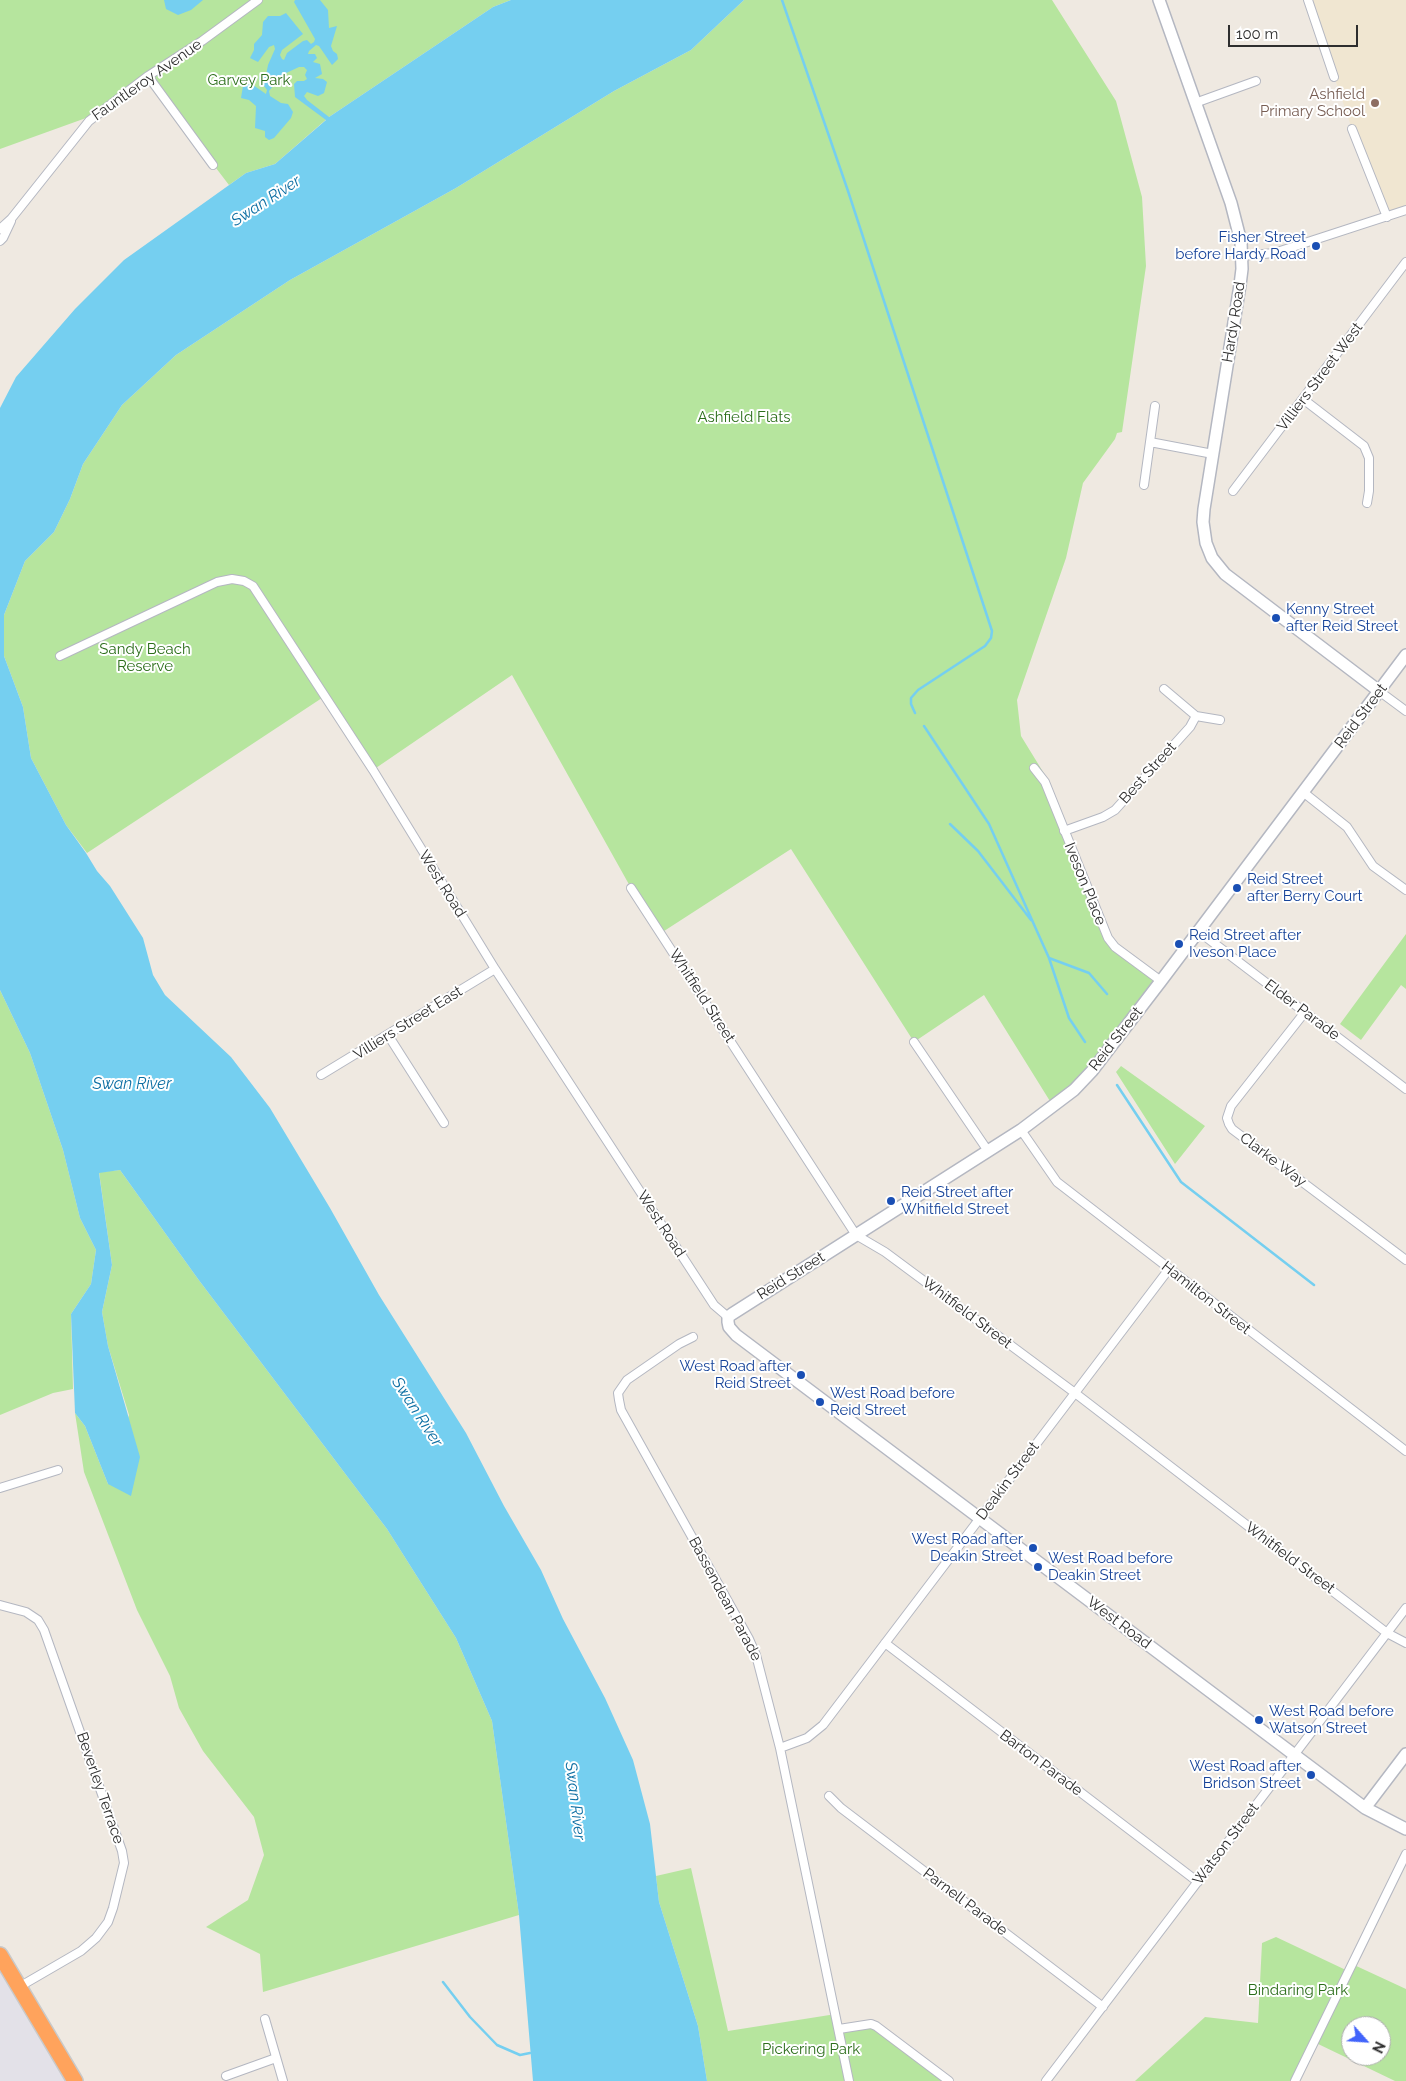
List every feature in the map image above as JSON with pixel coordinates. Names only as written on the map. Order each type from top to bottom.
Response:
[{"type":"highway","points":[[0,1955],[74,2081]]},
{"type":"street","name":"Fauntleroy Avenue","points":[[0,229],[11,220],[89,121],[148,76],[202,41],[258,0]]},
{"type":"street","name":"Hardy Road","points":[[1159,0],[1231,203],[1239,234],[1242,256],[1240,285],[1204,509],[1204,535],[1212,558],[1225,574],[1379,691]]},
{"type":"street","points":[[1308,0],[1334,77]]},
{"type":"street","points":[[148,76],[213,165]]},
{"type":"street","points":[[1195,103],[1256,81]]},
{"type":"street","points":[[1352,129],[1387,217]]},
{"type":"street","points":[[1242,256],[1274,253],[1406,210]]},
{"type":"street","name":"Fauntleroy Avenue","points":[[0,241],[4,238],[11,220]]},
{"type":"street","name":"Villiers Street West","points":[[1233,492],[1406,262]]},
{"type":"street","points":[[1303,399],[1364,446],[1369,458],[1367,503]]},
{"type":"street","points":[[1144,485],[1155,406]]},
{"type":"street","points":[[1150,442],[1213,454]]},
{"type":"street","name":"West Road","points":[[60,656],[212,584],[232,579],[244,580],[253,586],[373,770],[495,969],[714,1305],[728,1317],[729,1327],[736,1335],[1365,1808],[1406,1829]]},
{"type":"street","name":"Reid Street","points":[[728,1317],[1020,1130],[1062,1100],[1084,1081],[1406,655]]},
{"type":"street","points":[[1164,689],[1196,716],[1220,720]]},
{"type":"street","points":[[1379,691],[1406,711]]},
{"type":"street","name":"Best Street","points":[[1064,831],[1103,817],[1114,810],[1190,727],[1196,716]]},
{"type":"street","name":"Iveson Place","points":[[1034,768],[1045,782],[1108,938],[1115,947],[1161,981]]},
{"type":"street","points":[[1303,792],[1347,827],[1373,866],[1406,890]]},
{"type":"street","name":"Whitfield Street","points":[[631,888],[856,1235],[885,1252],[1075,1394],[1387,1633],[1406,1643]]},
{"type":"street","name":"Elder Parade","points":[[1198,931],[1406,1089]]},
{"type":"street","name":"Villiers Street East","points":[[321,1075],[495,969]]},
{"type":"street","name":"Clarke Way","points":[[1305,1012],[1231,1106],[1227,1118],[1229,1124],[1232,1129],[1406,1260]]},
{"type":"street","points":[[388,1035],[444,1124]]},
{"type":"street","points":[[914,1042],[988,1151]]},
{"type":"street","name":"Hamilton Street","points":[[1020,1130],[1057,1182],[1406,1451]]},
{"type":"street","name":"Deakin Street","points":[[780,1748],[807,1738],[819,1729],[1169,1269]]},
{"type":"street","name":"Bassendean Parade","points":[[693,1337],[679,1344],[627,1380],[618,1394],[621,1410],[749,1639],[761,1670],[780,1748],[849,2081]]},
{"type":"street","points":[[0,1488],[58,1470]]},
{"type":"street","name":"Beverley Terrace","points":[[0,1605],[26,1612],[38,1620],[44,1630],[122,1851],[124,1864],[108,1922],[96,1938],[81,1951],[19,1987]]},
{"type":"street","name":"Watson Street","points":[[1046,2081],[1406,1608]]},
{"type":"street","name":"Barton Parade","points":[[885,1643],[1198,1882]]},
{"type":"street","points":[[1365,1808],[1406,1754]]},
{"type":"street","name":"Parnell Parade","points":[[828,1796],[841,1808],[1103,2006]]},
{"type":"street","points":[[1295,2081],[1406,1854]]},
{"type":"street","points":[[265,2019],[283,2081]]},
{"type":"street","points":[[839,2029],[870,2024],[876,2026],[949,2081]]},
{"type":"street","points":[[226,2076],[276,2058]]},
{"type":"shaded area","name":"Ashfield Primary School","points":[[1308,0],[1406,0],[1406,210],[1387,217],[1352,129]]},
{"type":"shaded area","points":[[0,1955],[78,2081],[0,2081]]},
{"type":"green space","name":"Garvey Park","points":[[0,0],[511,0],[493,7],[329,117],[275,164],[246,173],[229,185],[144,74],[86,118],[0,149]]},
{"type":"green space","name":"Ashfield Flats","points":[[744,0],[1052,0],[1116,101],[1142,197],[1146,266],[1122,432],[1117,433],[1115,439],[1083,483],[1066,558],[1017,700],[1021,736],[1048,780],[1106,931],[1117,946],[1162,978],[1092,1071],[1053,1106],[984,995],[914,1042],[791,849],[661,933],[631,888],[512,675],[373,770],[325,696],[87,853],[66,825],[31,758],[23,707],[4,656],[4,615],[25,561],[54,532],[70,499],[83,464],[122,405],[176,355],[290,280],[456,188],[614,91],[691,50]]},
{"type":"green space","points":[[1406,934],[1406,989],[1401,985],[1361,1040],[1340,1024]]},
{"type":"green space","points":[[0,990],[30,1053],[63,1150],[80,1218],[96,1250],[91,1284],[71,1314],[73,1389],[53,1393],[0,1415]]},
{"type":"green space","points":[[1121,1066],[1205,1126],[1175,1164],[1116,1072]]},
{"type":"green space","points":[[120,1170],[198,1279],[387,1529],[456,1638],[492,1721],[519,1915],[263,1992],[260,1954],[206,1927],[248,1900],[264,1855],[254,1817],[203,1751],[179,1708],[170,1676],[137,1610],[84,1472],[75,1413],[85,1426],[108,1484],[129,1415],[108,1346],[102,1312],[112,1265],[99,1172]]},
{"type":"green space","name":"Pickering Park","points":[[691,1868],[728,2031],[836,2014],[839,2029],[871,2024],[949,2081],[707,2081],[698,2026],[659,1902],[656,1876]]},
{"type":"green space","name":"Bindaring Park","points":[[1276,1937],[1348,1971],[1352,1964],[1406,1989],[1406,2081],[1395,2081],[1364,2066],[1391,2066],[1391,2016],[1341,2016],[1341,2055],[1314,2042],[1295,2081],[1135,2081],[1205,2017],[1258,2023],[1262,1943]]},
{"type":"water","points":[[164,0],[203,0],[191,10],[178,15],[166,9]]},
{"type":"water","name":"Swan River","points":[[295,0],[320,0],[328,10],[329,28],[337,26],[331,46],[338,59],[332,65],[319,46],[316,45],[308,54],[315,54],[317,58],[313,62],[320,64],[322,74],[315,78],[323,79],[327,82],[324,93],[318,96],[307,92],[304,96],[329,117],[493,7],[511,0],[744,0],[691,50],[614,91],[456,188],[290,280],[176,355],[122,405],[83,464],[70,499],[54,532],[25,561],[4,615],[4,656],[23,707],[31,758],[66,825],[97,871],[110,886],[143,938],[153,975],[165,995],[231,1057],[270,1108],[379,1295],[466,1433],[504,1506],[541,1570],[563,1619],[605,1698],[633,1760],[650,1824],[659,1902],[698,2026],[707,2081],[533,2081],[519,1915],[492,1721],[456,1638],[387,1529],[198,1279],[120,1170],[99,1173],[112,1265],[102,1312],[108,1346],[140,1457],[131,1496],[108,1484],[85,1426],[75,1413],[71,1314],[91,1284],[96,1250],[80,1218],[63,1150],[30,1053],[0,990],[0,408],[16,377],[75,309],[124,260],[246,173],[275,164],[326,120],[295,97],[294,84],[297,81],[307,79],[305,75],[307,70],[304,67],[299,67],[282,75],[269,91],[270,96],[281,103],[288,104],[293,112],[291,118],[274,138],[269,140],[265,137],[265,131],[255,128],[256,106],[249,100],[241,98],[243,86],[247,84],[253,85],[266,94],[267,90],[259,79],[260,74],[266,75],[275,49],[274,45],[269,47],[258,62],[250,58],[254,50],[254,44],[262,35],[263,22],[268,16],[280,16],[286,13],[303,34],[282,50],[280,55],[282,59],[284,60],[287,53],[303,41],[307,40],[311,44],[314,42],[315,39],[294,2]]},
{"type":"waterway","points":[[782,0],[848,191],[992,631],[991,638],[985,646],[918,690],[911,698],[911,704],[915,713]]},
{"type":"waterway","points":[[924,726],[989,824],[1049,958],[1069,1018],[1085,1042]]},
{"type":"waterway","points":[[950,824],[978,851],[1031,920]]},
{"type":"waterway","points":[[1049,958],[1089,973],[1107,994]]},
{"type":"waterway","points":[[1117,1085],[1181,1182],[1314,1285]]},
{"type":"waterway","points":[[443,1982],[470,2017],[497,2045],[520,2055],[530,2053]]},
{"type":"place","name":"Ashfield Primary School","points":[[1375,103]]},
{"type":"place","name":"Fisher Street before Hardy Road","points":[[1316,246]]},
{"type":"place","name":"Kenny Street after Reid Street","points":[[1276,618]]},
{"type":"place","name":"Reid Street after Berry Court","points":[[1237,888]]},
{"type":"place","name":"Reid Street after Iveson Place","points":[[1179,944]]},
{"type":"place","name":"Reid Street after Whitfield Street","points":[[891,1201]]},
{"type":"place","name":"West Road after Reid Street","points":[[801,1375]]},
{"type":"place","name":"West Road before Reid Street","points":[[820,1402]]},
{"type":"place","name":"West Road after Deakin Street","points":[[1033,1548]]},
{"type":"place","name":"West Road before Deakin Street","points":[[1038,1567]]},
{"type":"place","name":"West Road before Watson Street","points":[[1259,1720]]},
{"type":"place","name":"West Road after Bridson Street","points":[[1311,1775]]},
{"type":"park label","name":"Sandy Beach Reserve","points":[[145,658]]}]
